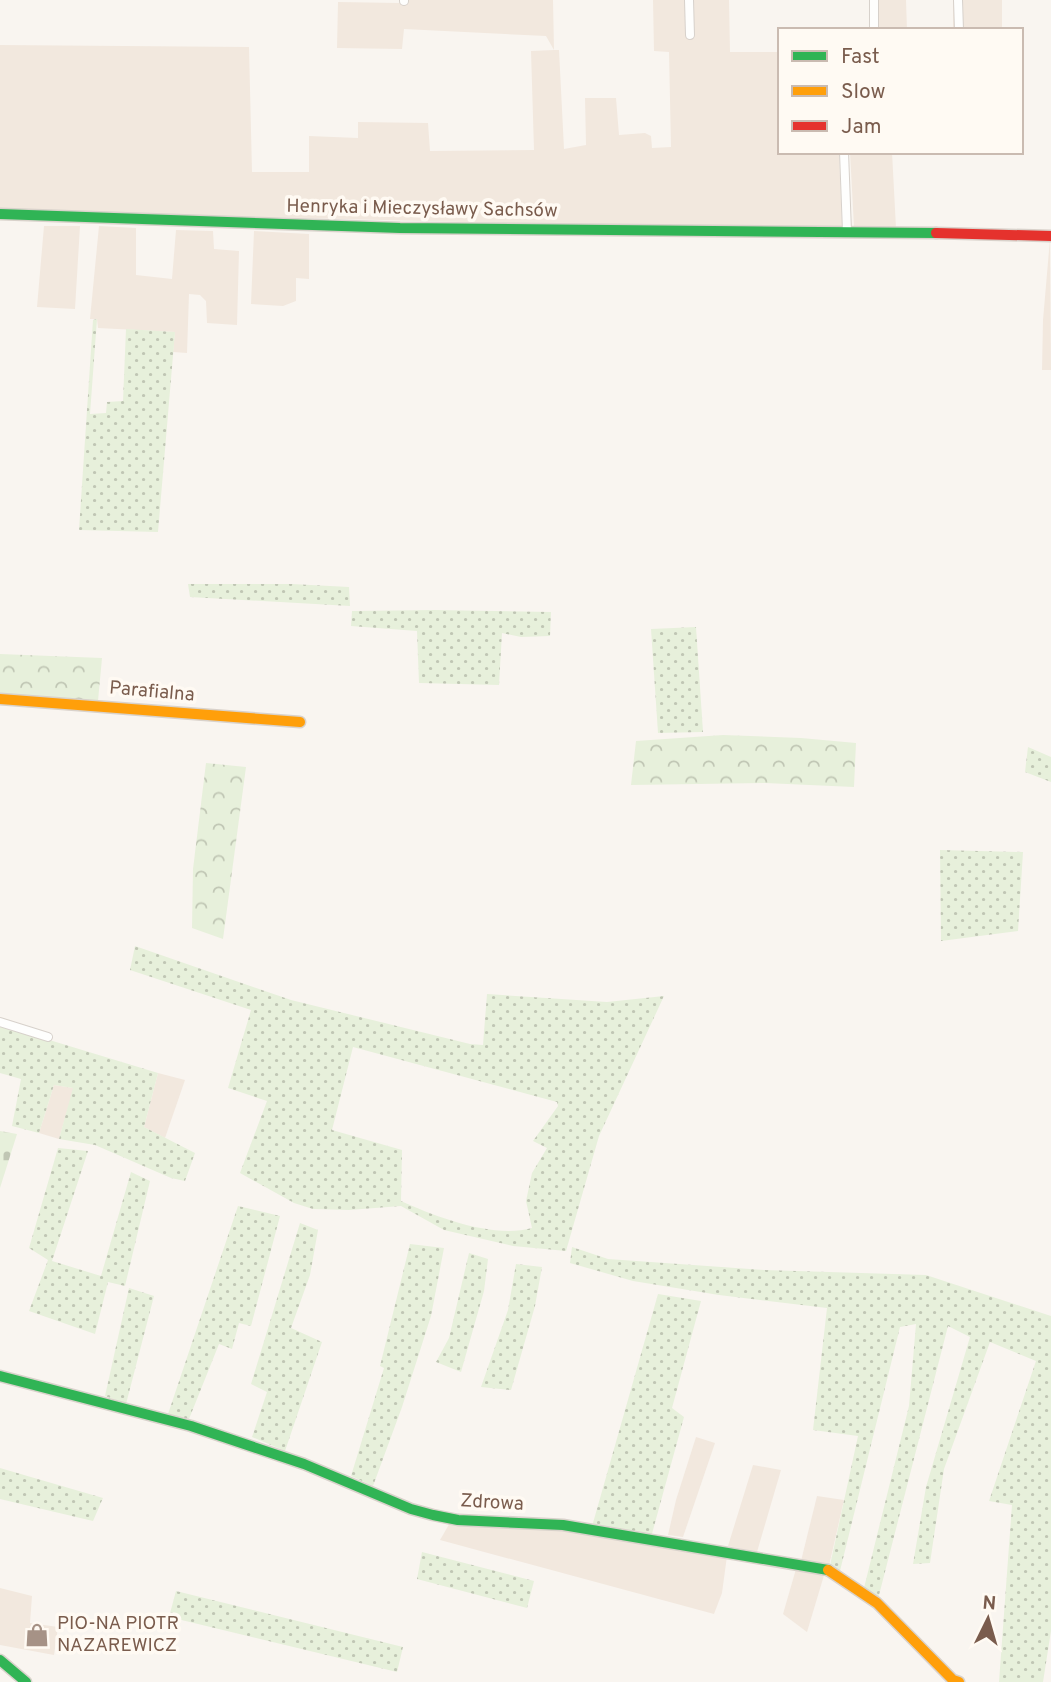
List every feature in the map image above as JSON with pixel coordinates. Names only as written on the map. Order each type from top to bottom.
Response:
[{"type":"street","points":[[689,0],[690,35]]},
{"type":"street","points":[[874,0],[874,28]]},
{"type":"street","points":[[958,0],[958,28]]},
{"type":"street","points":[[844,154],[845,232]]},
{"type":"street","name":"Henryka i Mieczysławy Sachsów","points":[[0,215],[390,228],[1051,236]]},
{"type":"street","name":"Parafialna","points":[[0,699],[300,722]]},
{"type":"street","points":[[0,1022],[48,1037]]},
{"type":"street","name":"Zdrowa","points":[[0,1376],[191,1426],[304,1464],[433,1515],[458,1520],[563,1525],[829,1570],[877,1603],[953,1680],[959,1682]]},
{"type":"street","points":[[0,1660],[26,1682]]},
{"type":"shaded area","points":[[401,0],[553,0],[554,50],[546,36],[404,29],[402,49],[337,48],[338,2],[399,3]]},
{"type":"shaded area","points":[[653,0],[729,0],[730,52],[778,52],[778,154],[839,154],[842,227],[536,224],[0,210],[0,45],[249,47],[252,172],[309,172],[309,136],[358,138],[358,122],[428,123],[430,151],[534,150],[531,51],[559,50],[564,149],[586,145],[585,98],[616,98],[619,135],[645,133],[651,136],[652,148],[671,147],[669,52],[654,51]]},
{"type":"shaded area","points":[[876,0],[906,0],[907,28],[877,28]]},
{"type":"shaded area","points":[[953,0],[1002,0],[1002,28],[953,28]]},
{"type":"shaded area","points":[[850,154],[892,154],[896,228],[854,227]]},
{"type":"shaded area","points":[[44,226],[80,226],[75,309],[37,307]]},
{"type":"shaded area","points":[[99,226],[136,228],[136,275],[172,279],[176,230],[213,231],[214,249],[239,251],[237,325],[207,323],[206,301],[200,295],[189,294],[187,353],[173,352],[175,332],[98,328],[97,319],[90,319]]},
{"type":"shaded area","points":[[254,231],[309,234],[309,279],[296,278],[296,301],[283,306],[251,304]]},
{"type":"shaded area","points":[[1050,239],[1051,370],[1042,370],[1043,320]]},
{"type":"shaded area","points":[[158,1073],[185,1080],[165,1138],[144,1127]]},
{"type":"shaded area","points":[[54,1085],[74,1088],[59,1139],[39,1133]]},
{"type":"shaded area","points":[[696,1437],[715,1443],[683,1537],[668,1535],[676,1500]]},
{"type":"shaded area","points":[[753,1465],[781,1470],[757,1552],[728,1546]]},
{"type":"shaded area","points":[[817,1496],[844,1500],[829,1566],[801,1561]]},
{"type":"shaded area","points":[[451,1521],[560,1528],[727,1556],[722,1593],[714,1614],[440,1540]]},
{"type":"shaded area","points":[[796,1569],[825,1572],[807,1632],[783,1614]]},
{"type":"shaded area","points":[[0,1588],[32,1596],[30,1623],[58,1627],[54,1655],[0,1645]]},
{"type":"green space","points":[[97,319],[90,414],[106,413],[107,402],[123,401],[126,329],[175,332],[158,532],[79,530],[93,320]]},
{"type":"green space","points":[[188,584],[349,587],[350,606],[190,597]]},
{"type":"green space","points":[[352,611],[551,612],[550,636],[521,637],[502,633],[499,685],[419,683],[417,631],[351,626]]},
{"type":"green space","points":[[696,627],[703,732],[658,733],[651,629]]},
{"type":"green space","points":[[0,654],[102,658],[98,701],[0,694]]},
{"type":"green space","points":[[723,735],[856,743],[854,787],[765,783],[631,785],[636,741]]},
{"type":"green space","points":[[1028,747],[1051,757],[1051,782],[1025,772]]},
{"type":"green space","points":[[206,763],[246,767],[223,939],[192,928],[193,869]]},
{"type":"green space","points":[[940,850],[1023,852],[1018,931],[941,941]]},
{"type":"green space","points":[[135,946],[291,1000],[483,1045],[487,994],[607,1002],[664,996],[599,1136],[566,1251],[513,1246],[444,1230],[401,1206],[349,1210],[313,1209],[294,1203],[240,1173],[267,1101],[228,1088],[251,1010],[130,970]],"holes":[[[353,1047],[557,1102],[558,1106],[533,1141],[547,1148],[532,1173],[526,1201],[532,1228],[517,1231],[465,1225],[401,1201],[402,1150],[332,1130]]]},
{"type":"green space","points":[[0,1025],[158,1073],[144,1127],[195,1153],[185,1181],[171,1178],[95,1145],[59,1139],[73,1088],[54,1085],[39,1133],[12,1126],[21,1079],[0,1073]]},
{"type":"green space","points":[[0,1131],[17,1134],[0,1188]]},
{"type":"green space","points":[[58,1148],[88,1151],[52,1261],[101,1276],[131,1172],[150,1181],[125,1286],[108,1282],[95,1334],[29,1311],[48,1260],[29,1248]]},
{"type":"green space","points":[[238,1206],[280,1216],[251,1326],[239,1323],[232,1349],[219,1344],[189,1419],[168,1414]]},
{"type":"green space","points":[[300,1223],[318,1230],[310,1275],[291,1328],[322,1342],[285,1451],[252,1437],[267,1392],[251,1384]]},
{"type":"green space","points":[[410,1244],[444,1248],[431,1316],[373,1486],[351,1476],[384,1368],[380,1366]]},
{"type":"green space","points":[[572,1247],[608,1259],[764,1270],[926,1275],[1051,1316],[1051,1631],[1043,1682],[999,1682],[1012,1505],[989,1501],[1036,1361],[990,1342],[944,1469],[930,1563],[913,1564],[926,1487],[970,1337],[948,1326],[877,1603],[863,1592],[909,1406],[916,1324],[900,1327],[839,1575],[829,1570],[858,1436],[813,1430],[827,1308],[633,1281],[570,1263]]},
{"type":"green space","points":[[469,1253],[488,1259],[484,1291],[461,1372],[436,1362],[449,1338]]},
{"type":"green space","points":[[516,1264],[542,1267],[535,1306],[511,1390],[481,1387],[508,1310]]},
{"type":"green space","points":[[129,1288],[154,1296],[126,1404],[105,1396]]},
{"type":"green space","points":[[658,1294],[701,1301],[672,1408],[684,1417],[650,1541],[591,1530]]},
{"type":"green space","points":[[0,1468],[103,1498],[93,1521],[0,1499]]},
{"type":"green space","points":[[422,1552],[534,1581],[527,1608],[417,1579]]},
{"type":"green space","points":[[176,1591],[403,1647],[397,1672],[169,1617]]},
{"type":"traffic: fast","points":[[0,214],[400,228],[936,233]]},
{"type":"traffic: fast","points":[[0,1376],[191,1426],[304,1464],[411,1509],[433,1515],[458,1520],[563,1525],[828,1570]]},
{"type":"traffic: fast","points":[[0,1660],[26,1682]]},
{"type":"traffic: slow","points":[[0,699],[300,722]]},
{"type":"traffic: slow","points":[[828,1570],[877,1603],[953,1680],[959,1682]]},
{"type":"traffic: jam","points":[[936,233],[1051,236]]},
{"type":"place","name":"PIO-NA PIOTR NAZAREWICZ","points":[[37,1635]]}]
